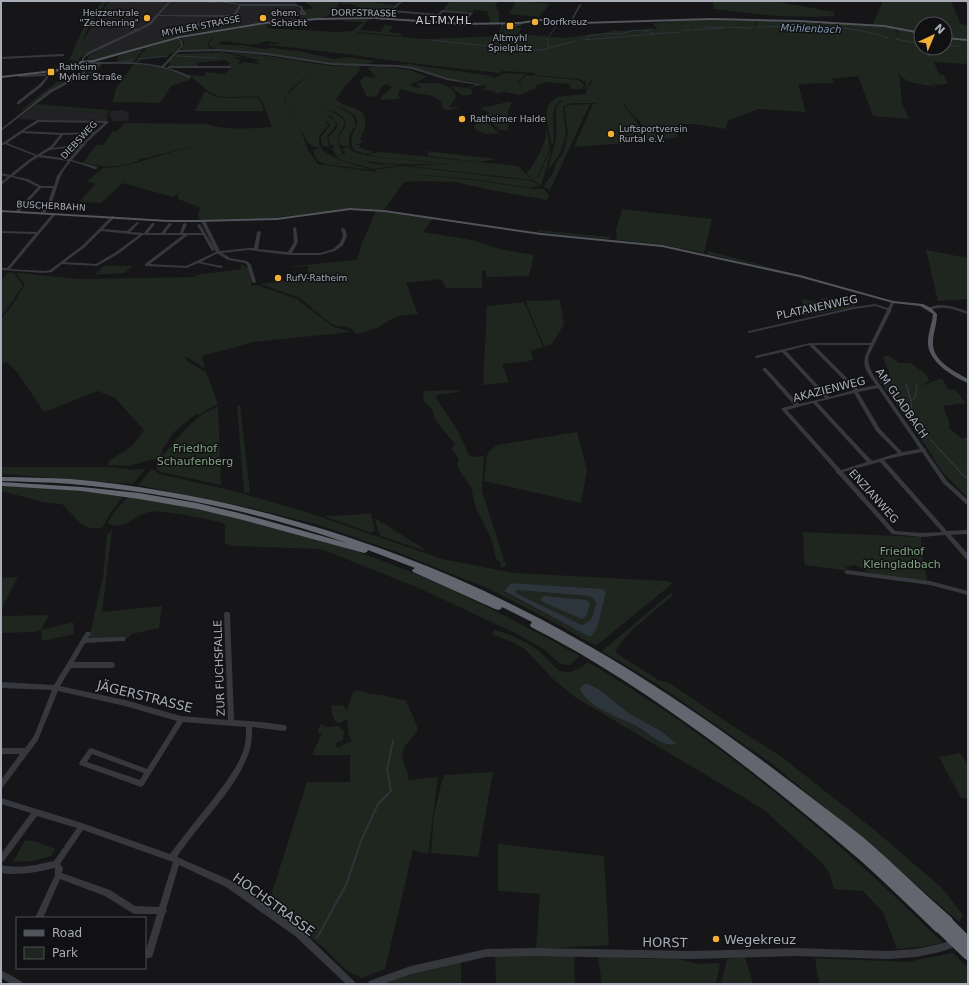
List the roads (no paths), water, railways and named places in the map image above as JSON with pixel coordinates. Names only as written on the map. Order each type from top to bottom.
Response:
[{"type":"highway","points":[[1,479],[81,483],[151,492],[222,505],[293,523],[356,542],[452,578],[558,632],[630,674],[714,730],[768,769],[867,848],[944,925],[968,955]]},
{"type":"highway","points":[[1,484],[82,489],[139,496],[235,515],[359,549],[414,569],[465,591],[540,627],[615,671],[685,717],[799,803],[944,925],[966,940]]},
{"type":"main road","name":"DORFSTRASSE","points":[[318,19],[382,19],[462,24],[544,20],[570,23],[603,23],[712,19],[799,21],[884,26],[913,31]]},
{"type":"main road","name":"MYHLER STRASSE","points":[[48,73],[177,37],[265,23],[318,19]]},
{"type":"main road","points":[[953,39],[968,40]]},
{"type":"main road","points":[[1,77],[48,73]]},
{"type":"main road","name":"BUSCHERBAHN","points":[[1,211],[201,223],[263,220],[350,209],[368,209],[541,234],[662,246],[800,276],[893,302],[914,304],[929,308]]},
{"type":"main road","points":[[929,308],[935,314],[930,344],[934,355],[945,366],[968,381]]},
{"type":"street","points":[[1,130],[51,90],[83,74],[87,63],[83,58],[89,53],[154,22],[170,1]]},
{"type":"street","points":[[210,1],[209,2],[211,3],[220,1]]},
{"type":"street","points":[[217,1],[240,5],[296,5],[301,7],[302,10]]},
{"type":"street","points":[[250,5],[252,1]]},
{"type":"street","points":[[382,19],[402,1]]},
{"type":"street","points":[[159,16],[232,16],[235,14],[240,5]]},
{"type":"street","points":[[570,23],[580,5]]},
{"type":"street","points":[[462,24],[474,10]]},
{"type":"street","points":[[391,11],[439,15],[442,11],[472,13]]},
{"type":"street","points":[[199,23],[204,16]]},
{"type":"street","points":[[101,22],[139,30]]},
{"type":"street","points":[[165,67],[182,44],[177,37]]},
{"type":"street","points":[[178,51],[236,51],[338,65],[397,66],[412,68],[447,79],[479,84]]},
{"type":"street","points":[[1,58],[63,55]]},
{"type":"street","points":[[87,63],[140,63],[165,67],[230,67]]},
{"type":"street","points":[[165,67],[189,77]]},
{"type":"street","points":[[18,103],[41,85],[48,76],[48,73],[20,76]]},
{"type":"street","points":[[471,86],[474,83]]},
{"type":"street","name":"DIEBSWEG","points":[[22,132],[38,121],[107,122],[70,160],[61,173],[49,207],[43,213]]},
{"type":"street","points":[[3,144],[22,132],[62,134],[95,133]]},
{"type":"street","points":[[1,184],[48,149],[62,134]]},
{"type":"street","points":[[3,144],[37,156],[70,160],[96,168]]},
{"type":"street","points":[[48,149],[84,145]]},
{"type":"street","points":[[1,174],[27,180],[40,187],[56,187]]},
{"type":"street","points":[[17,212],[40,187]]},
{"type":"street","points":[[8,269],[54,214]]},
{"type":"street","points":[[1,269],[48,272],[62,263],[113,217]]},
{"type":"street","points":[[127,233],[137,223]]},
{"type":"street","points":[[201,223],[204,234],[213,250]]},
{"type":"street","points":[[201,223],[218,252],[229,259],[246,262],[249,265],[254,282]]},
{"type":"street","points":[[62,263],[97,264],[117,253],[143,234],[153,224]]},
{"type":"street","points":[[162,234],[170,224]]},
{"type":"street","points":[[181,234],[185,224]]},
{"type":"street","points":[[289,254],[296,242],[295,228]]},
{"type":"street","points":[[187,234],[146,265],[187,267],[218,252],[256,249],[289,254],[312,255],[334,250],[344,241],[343,229]]},
{"type":"street","points":[[100,230],[143,234],[204,234]]},
{"type":"street","points":[[1,232],[38,233]]},
{"type":"street","points":[[256,249],[259,232]]},
{"type":"street","points":[[198,262],[221,268]]},
{"type":"street","name":"AM GLADBACH","points":[[893,302],[865,360],[870,374],[945,482],[968,503]]},
{"type":"street","name":"PLATANENWEG","points":[[749,332],[854,308],[875,305],[890,310]]},
{"type":"street","points":[[929,308],[946,306],[968,313]]},
{"type":"street","points":[[757,357],[810,344],[872,344]]},
{"type":"street","points":[[810,344],[856,391],[878,430],[901,454]]},
{"type":"street","points":[[783,351],[828,398]]},
{"type":"street","points":[[764,369],[798,406]]},
{"type":"street","name":"AKAZIENWEG","points":[[784,409],[878,386]]},
{"type":"street","points":[[814,402],[871,463]]},
{"type":"street","name":"ENZIANWEG","points":[[784,409],[838,472],[894,533],[946,534]]},
{"type":"street","points":[[838,472],[901,454],[924,450]]},
{"type":"street","points":[[882,460],[968,558]]},
{"type":"street","points":[[946,534],[968,532]]},
{"type":"street","points":[[847,572],[930,583],[968,593]]},
{"type":"street","name":"ZUR FUCHSFALLE","points":[[227,614],[231,723]]},
{"type":"street","points":[[1,785],[36,738],[56,688],[88,634]]},
{"type":"street","points":[[85,641],[123,639]]},
{"type":"street","points":[[70,665],[112,665]]},
{"type":"street","name":"JÄGERSTRASSE","points":[[1,685],[56,688],[125,703],[181,719],[284,728]]},
{"type":"street","points":[[148,772],[91,751],[82,763],[141,784],[181,719]]},
{"type":"street","points":[[147,954],[163,911],[175,859],[182,842],[237,772],[248,744],[249,724]]},
{"type":"street","points":[[1,751],[26,751]]},
{"type":"street","name":"HOCHSTRASSE","points":[[1,801],[82,826],[175,859],[215,877],[248,896],[298,933],[351,984]]},
{"type":"street","points":[[1,860],[36,812]]},
{"type":"street","points":[[1,869],[36,868],[56,864],[82,826]]},
{"type":"street","points":[[40,917],[58,874],[59,868],[56,864]]},
{"type":"street","points":[[58,874],[107,893],[134,910],[163,911]]},
{"type":"street","name":"HORST","points":[[372,984],[412,970],[486,953],[536,952],[691,955],[795,952],[888,955],[916,953],[940,948],[966,940]]},
{"type":"street","points":[[1,974],[18,984]]},
{"type":"waterway","points":[[549,36],[559,23]]},
{"type":"waterway","points":[[499,37],[503,24]]},
{"type":"waterway","name":"Mühlenbach","points":[[757,27],[823,26],[856,30],[888,38]]},
{"type":"waterway","name":"Mühlenbach","points":[[703,27],[723,27]]},
{"type":"waterway","name":"Mühlenbach","points":[[693,30],[724,28],[723,27]]},
{"type":"waterway","name":"Mühlenbach","points":[[723,27],[752,28]]},
{"type":"waterway","points":[[645,30],[653,29]]},
{"type":"waterway","name":"Mühlenbach","points":[[683,31],[690,29]]},
{"type":"waterway","name":"Mühlenbach","points":[[587,39],[587,36],[609,33],[622,34],[629,31],[641,30],[653,33]]},
{"type":"waterway","name":"Mühlenbach","points":[[582,40],[680,32]]},
{"type":"waterway","points":[[497,46],[498,38]]},
{"type":"waterway","points":[[548,38],[548,48]]},
{"type":"waterway","points":[[895,39],[913,42]]},
{"type":"waterway","points":[[430,40],[447,42]]},
{"type":"waterway","name":"Mühlenbach","points":[[447,42],[542,50],[576,41]]},
{"type":"waterway","points":[[953,46],[960,46]]},
{"type":"waterway","name":"Mühlenbach","points":[[139,59],[168,56]]},
{"type":"waterway","name":"Mühlenbach","points":[[177,56],[217,58]]},
{"type":"waterway","name":"Mühlenbach","points":[[122,62],[134,59]]},
{"type":"waterway","name":"Mühlenbach","points":[[92,65],[101,65]]},
{"type":"waterway","name":"Mühlenbach","points":[[48,74],[71,68]]},
{"type":"waterway","name":"Mühlenbach","points":[[31,75],[45,74]]},
{"type":"waterway","points":[[906,384],[911,401]]},
{"type":"waterway","points":[[911,401],[915,398],[917,385]]},
{"type":"waterway","points":[[911,401],[912,416],[928,437]]},
{"type":"waterway","points":[[931,440],[964,476],[968,478]]},
{"type":"waterway","points":[[317,938],[346,885],[361,841],[378,804],[391,791],[387,770],[393,741]]},
{"type":"place","name":"Heizzentrale \"Zechenring\"","points":[[147,18]]},
{"type":"place","name":"ehem. Schacht","points":[[263,18]]},
{"type":"place","name":"Dorfkreuz","points":[[535,22]]},
{"type":"place","name":"Altmyhl Spielplatz","points":[[510,26]]},
{"type":"place","name":"Ratheim Myhler Straße","points":[[51,72]]},
{"type":"place","name":"Ratheimer Halde","points":[[462,119]]},
{"type":"place","name":"Luftsportverein Rurtal e.V.","points":[[611,134]]},
{"type":"place","name":"RufV-Ratheim","points":[[278,278]]},
{"type":"place","name":"Wegekreuz","points":[[716,939]]},
{"type":"district","name":"ALTMYHL","points":[[444,20]]},
{"type":"park label","name":"Friedhof Schaufenberg","points":[[195,454]]},
{"type":"park label","name":"Friedhof Kleingladbach","points":[[902,557]]}]
